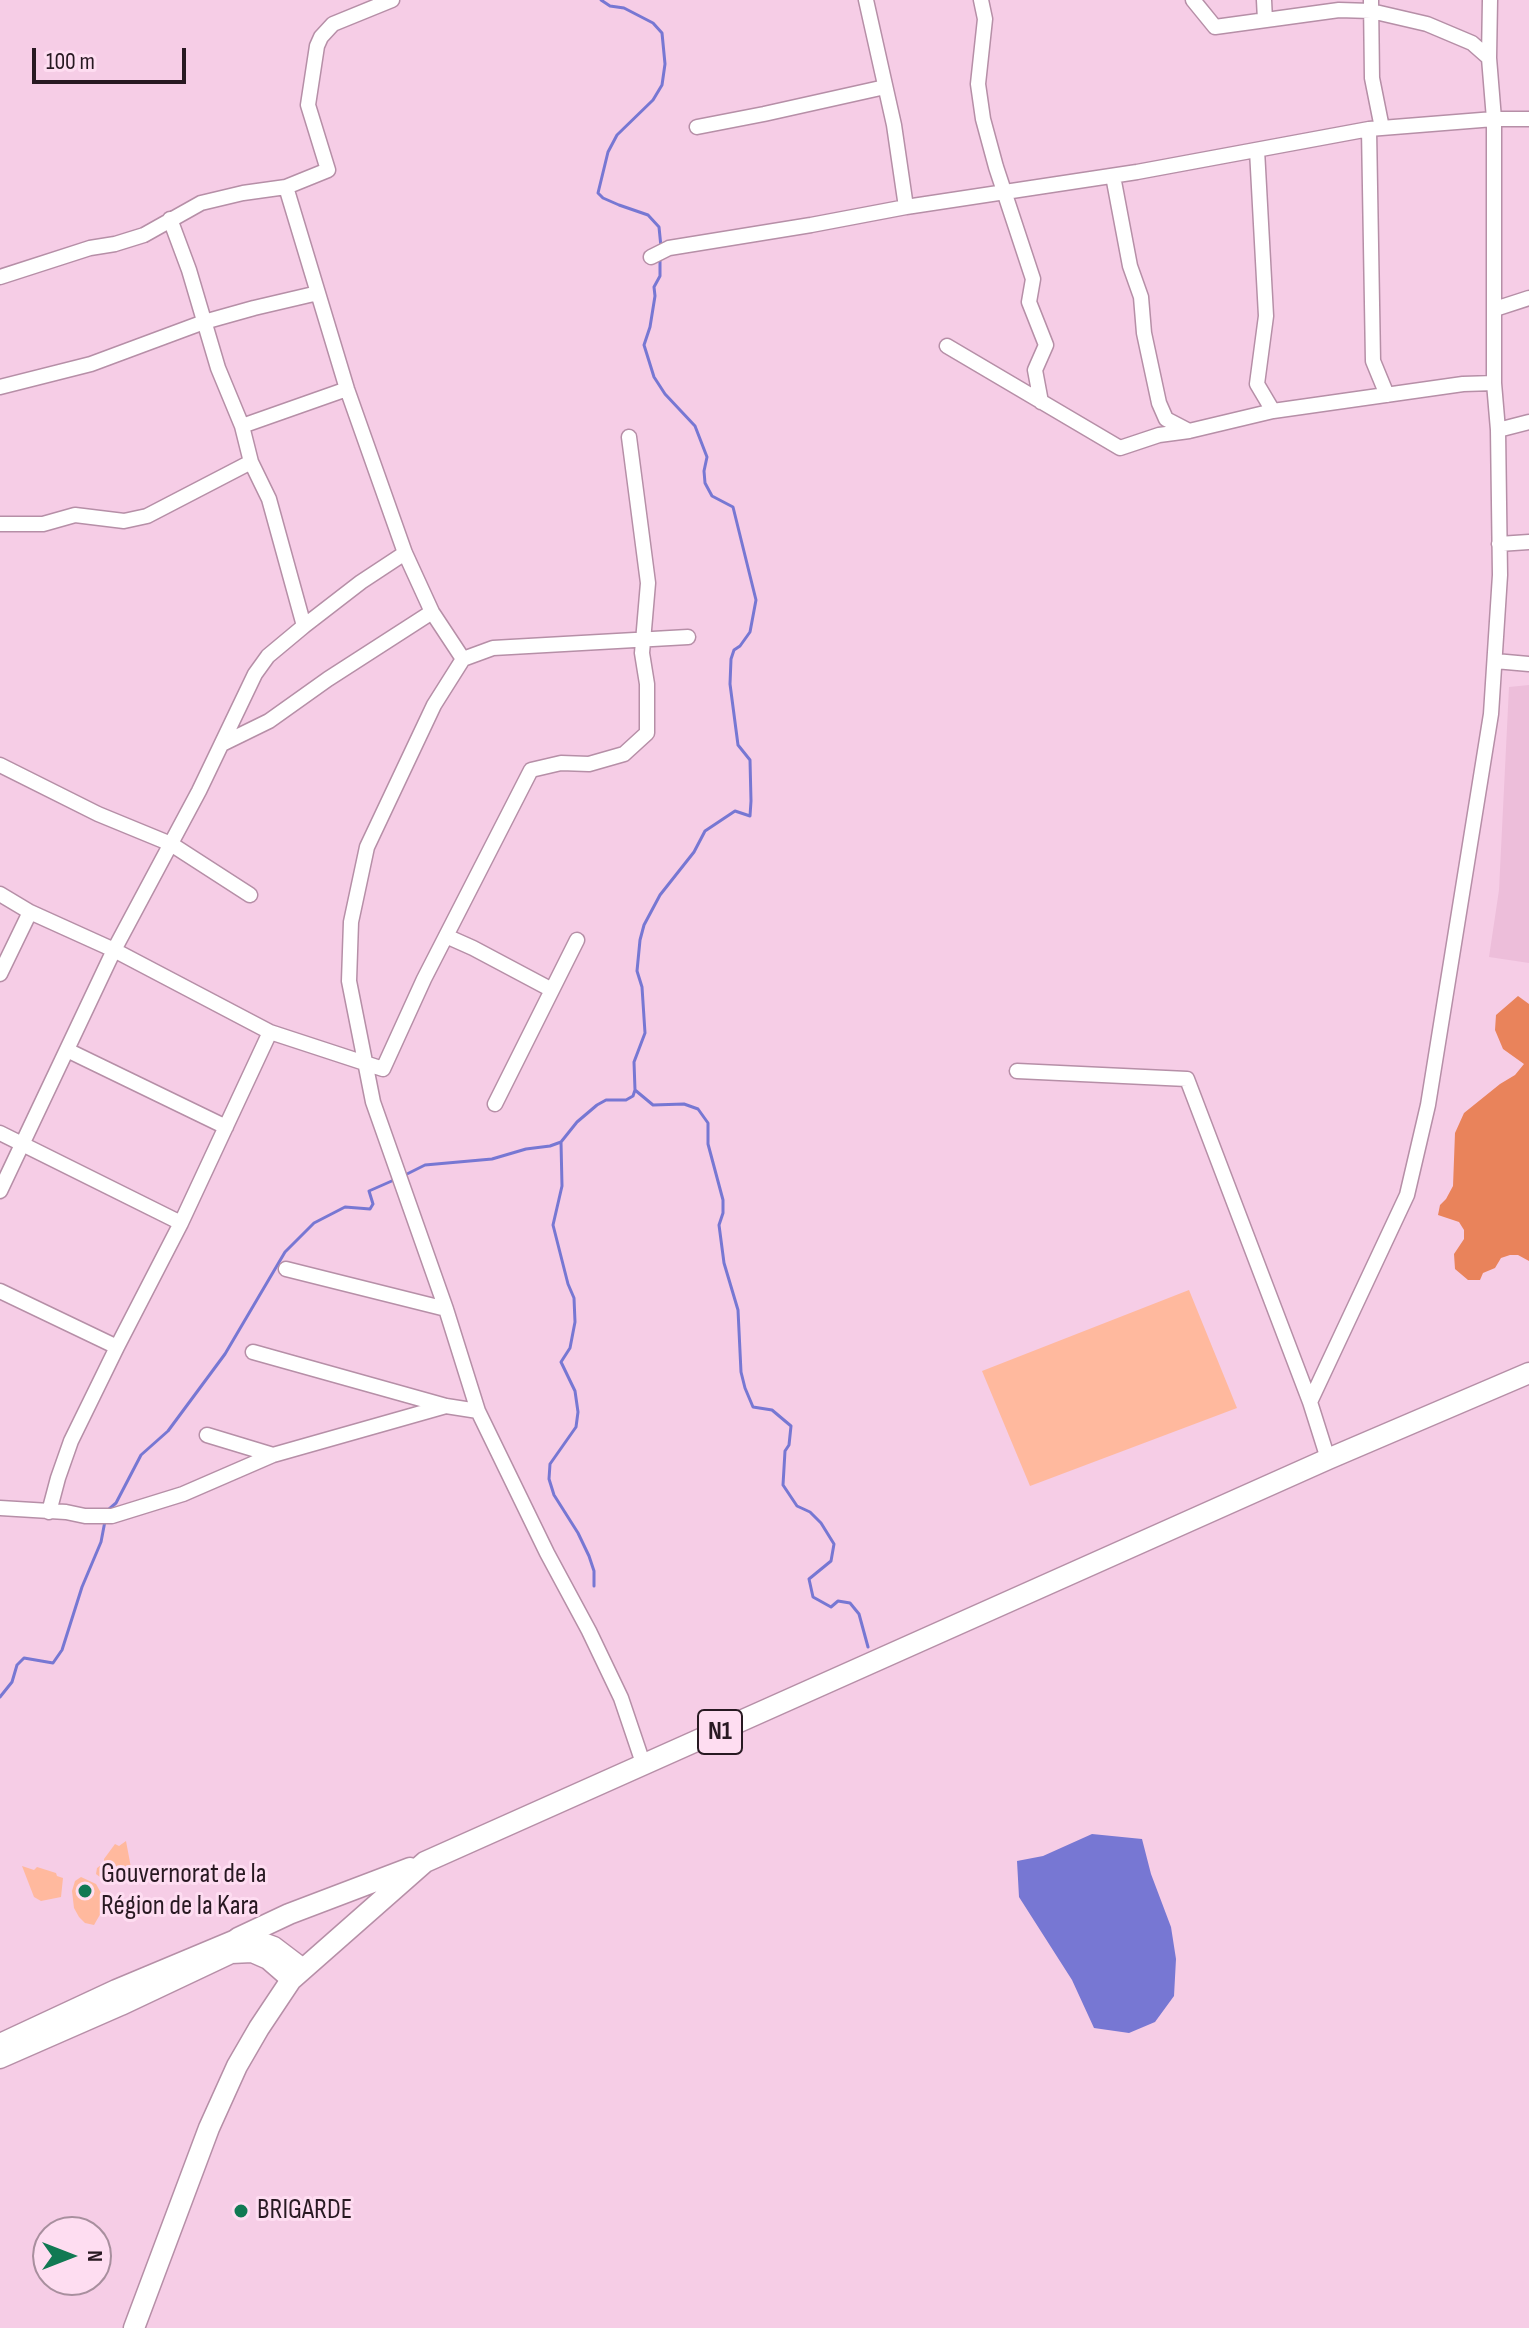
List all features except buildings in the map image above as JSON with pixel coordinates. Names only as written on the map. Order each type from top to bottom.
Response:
[{"type":"highway","name":"N1","points":[[134,2328],[220,2101],[259,2028],[297,1974],[425,1862],[1328,1459],[1529,1373]]},
{"type":"highway","points":[[238,1938],[289,1914],[425,1862]]},
{"type":"main road","points":[[0,2059],[238,1938],[255,1939],[274,1946],[297,1974]]},
{"type":"main road","points":[[0,2043],[231,1954],[252,1953],[297,1974]]},
{"type":"street","points":[[0,277],[90,248],[144,235],[201,203],[286,187],[328,170],[308,105],[321,37],[333,24],[392,0]]},
{"type":"street","points":[[866,0],[894,125],[906,207]]},
{"type":"street","points":[[981,0],[985,19],[978,84],[983,119],[1033,279],[1029,302],[1046,345],[1035,370],[1041,402]]},
{"type":"street","points":[[1193,0],[1215,27],[1371,5],[1472,43],[1489,58]]},
{"type":"street","points":[[1264,0],[1265,20]]},
{"type":"street","points":[[1310,1402],[1407,1195],[1428,1105],[1491,714],[1499,544],[1490,0]]},
{"type":"street","points":[[1371,5],[1376,128],[1373,361],[1387,395]]},
{"type":"street","points":[[697,127],[885,87]]},
{"type":"street","points":[[651,257],[669,248],[906,207],[1113,176],[1376,128],[1529,119]]},
{"type":"street","points":[[1257,150],[1266,316],[1257,384],[1273,411]]},
{"type":"street","points":[[1113,176],[1130,266],[1141,297],[1144,333],[1159,403],[1166,419],[1189,431]]},
{"type":"street","points":[[286,187],[347,389],[405,553],[432,612],[463,659]]},
{"type":"street","points":[[170,219],[189,270],[218,368],[242,426],[251,462],[269,499],[304,626]]},
{"type":"street","points":[[0,387],[91,364],[204,322],[318,293]]},
{"type":"street","points":[[1495,309],[1529,298]]},
{"type":"street","points":[[947,346],[1120,448],[1159,435],[1273,411],[1463,384],[1494,383]]},
{"type":"street","points":[[242,426],[347,389]]},
{"type":"street","points":[[1498,430],[1529,422]]},
{"type":"street","points":[[0,894],[270,1032],[383,1069],[424,979],[531,770],[561,763],[589,764],[624,754],[647,733],[647,684],[642,639],[648,583],[629,437]]},
{"type":"street","points":[[0,524],[43,524],[75,515],[124,521],[147,516],[251,462]]},
{"type":"street","points":[[1499,544],[1529,542]]},
{"type":"street","points":[[0,1191],[114,950],[171,844],[255,674],[268,656],[304,626],[405,553]]},
{"type":"street","points":[[222,744],[269,721],[432,612]]},
{"type":"street","points":[[644,1766],[621,1698],[478,1411],[446,1309],[373,1102],[349,981],[351,922],[367,847],[434,705],[463,659],[493,648],[688,637]]},
{"type":"street","points":[[1495,661],[1529,664]]},
{"type":"street","points":[[0,765],[98,814],[171,844],[250,895]]},
{"type":"street","points":[[0,974],[30,912]]},
{"type":"street","points":[[446,936],[552,990]]},
{"type":"street","points":[[495,1104],[577,940]]},
{"type":"street","points":[[49,1512],[71,1441],[181,1223],[270,1032]]},
{"type":"street","points":[[67,1050],[226,1127]]},
{"type":"street","points":[[1017,1071],[1187,1079],[1310,1402],[1328,1459]]},
{"type":"street","points":[[0,1133],[181,1223]]},
{"type":"street","points":[[286,1269],[446,1309]]},
{"type":"street","points":[[0,1291],[117,1347]]},
{"type":"street","points":[[253,1352],[446,1406],[478,1411]]},
{"type":"street","points":[[0,1508],[106,1516],[183,1494],[273,1455],[446,1406]]},
{"type":"street","points":[[207,1435],[273,1455]]},
{"type":"shaded area","points":[[1529,685],[1529,963],[1489,957],[1499,890],[1509,687]]},
{"type":"shaded area","points":[[1518,996],[1529,1004],[1529,1261],[1518,1255],[1510,1255],[1501,1258],[1495,1268],[1483,1273],[1480,1280],[1468,1280],[1455,1269],[1454,1254],[1464,1239],[1464,1230],[1459,1222],[1438,1215],[1440,1205],[1453,1186],[1455,1133],[1464,1113],[1515,1075],[1524,1064],[1503,1049],[1495,1030],[1496,1015]]},
{"type":"shaded area","points":[[1189,1290],[1237,1408],[1030,1486],[982,1371]]},
{"type":"shaded area","points":[[1092,1834],[1142,1839],[1151,1874],[1171,1927],[1176,1959],[1174,1996],[1155,2022],[1129,2033],[1094,2028],[1072,1980],[1019,1897],[1017,1861],[1043,1856]]},
{"type":"shaded area","points":[[126,1841],[132,1873],[109,1884],[96,1874],[97,1868],[104,1863],[115,1844],[119,1846]]},
{"type":"shaded area","points":[[22,1866],[34,1870],[37,1867],[63,1878],[61,1897],[41,1901],[34,1897]]},
{"type":"shaded area","points":[[81,1877],[96,1884],[101,1893],[102,1911],[94,1925],[85,1923],[74,1908],[72,1891],[75,1881]]},
{"type":"waterway","points":[[601,0],[653,23],[662,33],[665,64],[662,85],[653,100],[617,135],[608,152],[598,193],[603,198],[648,215],[659,227],[661,247]]},
{"type":"waterway","points":[[660,259],[660,276],[654,287],[650,327],[644,345],[654,377],[665,394],[695,426],[707,457],[705,483],[712,496],[733,507],[756,600],[750,632],[734,650],[731,659],[730,684],[738,745],[750,760],[751,801],[750,816],[735,811],[705,831],[694,852],[660,895],[644,925],[637,971],[642,987],[645,1033],[634,1062],[635,1090],[653,1105],[684,1104],[698,1109],[708,1123],[708,1144],[723,1200],[719,1225],[724,1263],[738,1310],[741,1372],[745,1388],[753,1407],[772,1410],[791,1426],[789,1445],[785,1451],[783,1485],[797,1506],[810,1512],[821,1523],[834,1544],[831,1561],[809,1579],[813,1597],[831,1607],[838,1601],[850,1603],[859,1614],[868,1647]]},
{"type":"waterway","points":[[405,1175],[425,1165],[492,1159],[561,1142],[577,1122],[597,1105],[606,1100],[626,1100],[633,1096],[635,1090]]},
{"type":"waterway","points":[[561,1142],[562,1186],[553,1225],[574,1298],[575,1322],[570,1348],[561,1362],[575,1391],[578,1412],[576,1427],[550,1464],[549,1479],[554,1495],[589,1556],[594,1571],[594,1586]]},
{"type":"waterway","points":[[108,1510],[116,1503],[141,1455],[168,1431],[225,1354],[285,1252],[314,1223],[345,1207],[370,1209],[373,1204],[369,1191],[394,1180]]},
{"type":"waterway","points":[[0,1697],[24,1658],[53,1663],[62,1650],[82,1587],[101,1542],[105,1521]]},
{"type":"place","name":"Gouvernorat de la Région de la Kara","points":[[85,1891]]},
{"type":"place","name":"BRIGARDE","points":[[241,2211]]}]
